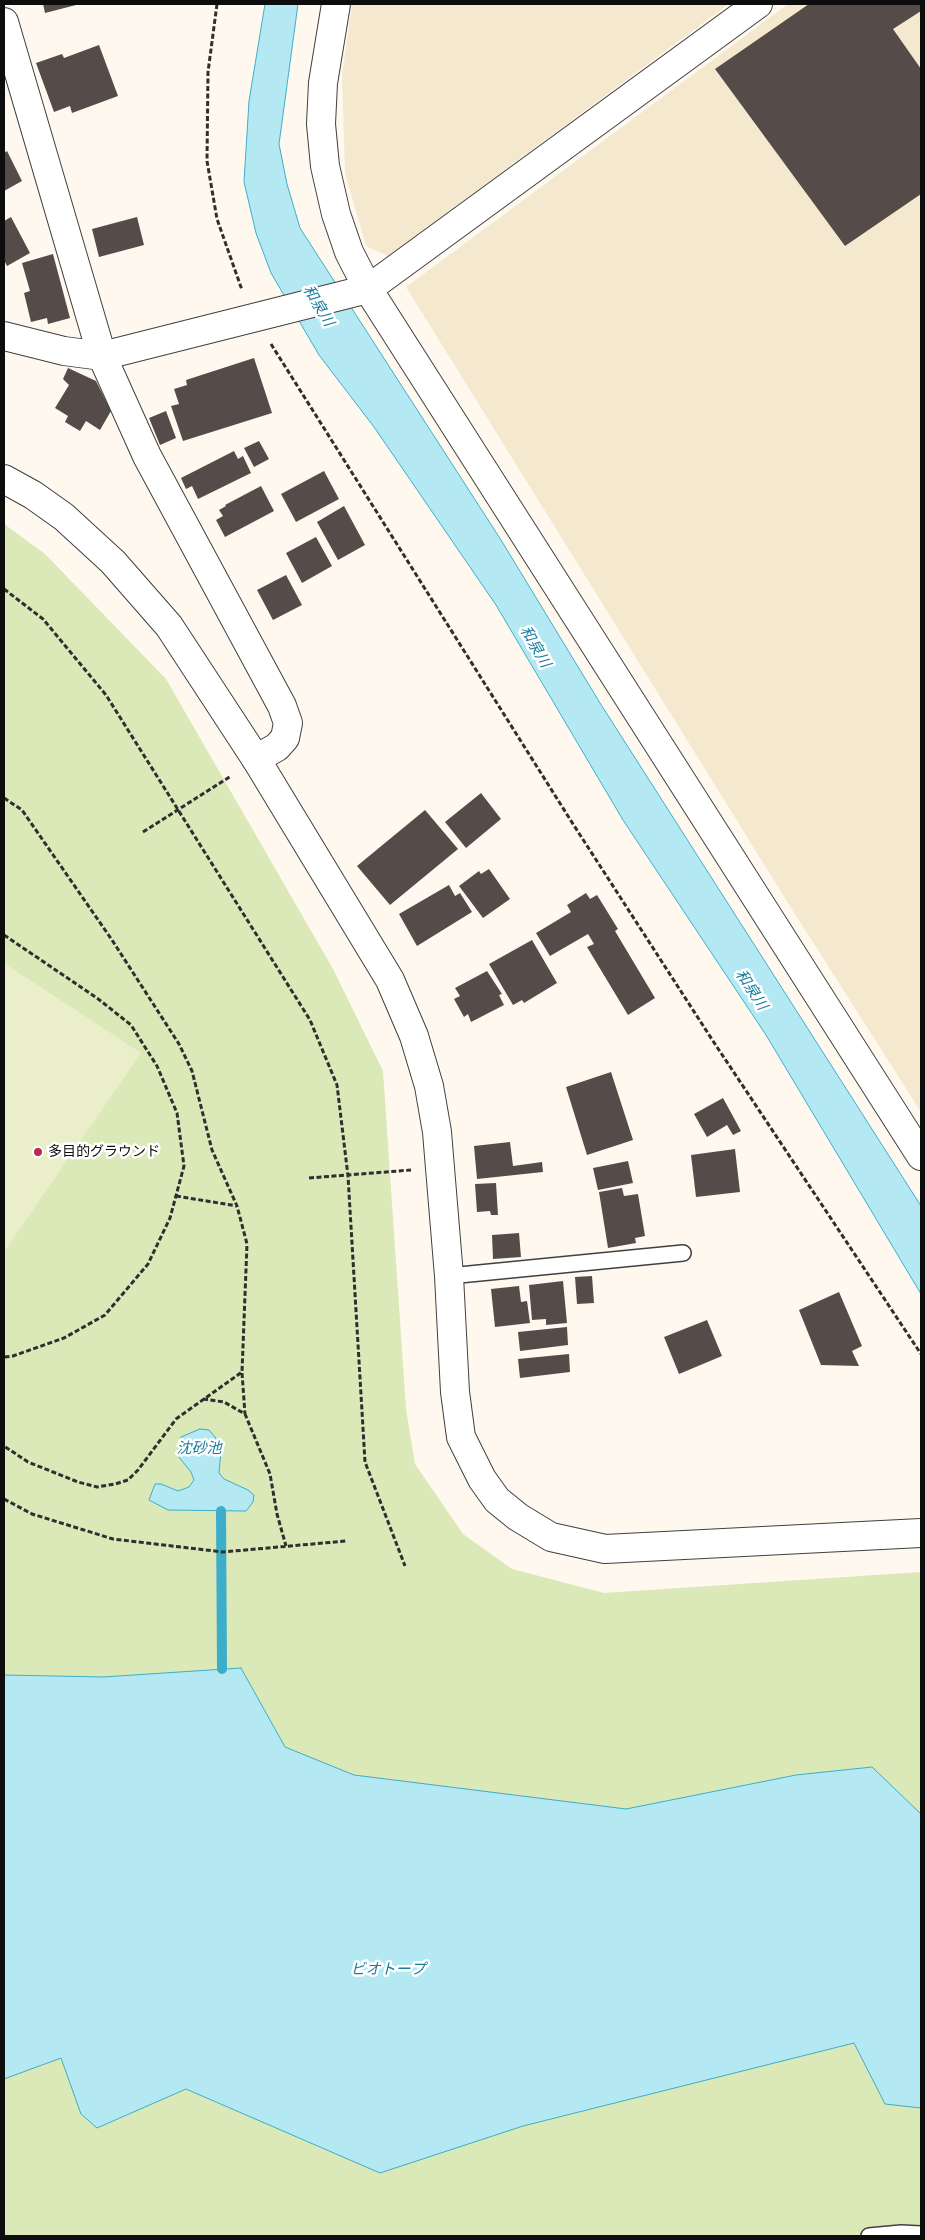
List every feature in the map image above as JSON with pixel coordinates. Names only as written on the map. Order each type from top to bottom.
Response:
[{"type":"street","points":[[336,4],[323,83],[321,124],[325,166],[336,214],[362,291],[921,1156]]},
{"type":"street","points":[[4,336],[64,351],[102,356],[362,291],[758,4]]},
{"type":"street","points":[[4,22],[102,356],[147,456],[288,723],[285,738],[277,747],[256,759]]},
{"type":"street","points":[[4,479],[33,495],[64,517],[113,562],[169,626],[256,759],[390,980],[414,1036],[429,1086],[441,1168],[455,1392],[461,1437],[482,1479],[497,1500],[518,1517],[551,1537],[605,1549],[921,1533]]},
{"type":"lane","points":[[449,1276],[683,1253]]},
{"type":"lane","points":[[869,2236],[901,2233],[921,2234]]},
{"type":"path","points":[[217,4],[208,72],[208,162],[217,219],[240,286],[595,857],[719,1049],[921,1354]]},
{"type":"path","points":[[4,589],[43,618],[106,695],[310,1020],[337,1085],[348,1176],[365,1462],[405,1566]]},
{"type":"path","points":[[143,832],[256,759]]},
{"type":"path","points":[[4,798],[22,810],[112,940],[179,1044],[192,1072],[212,1150],[237,1206],[247,1244],[242,1372],[245,1414],[270,1474],[277,1514],[286,1546]]},
{"type":"path","points":[[4,935],[97,998],[131,1025],[157,1066],[177,1112],[184,1166],[170,1218],[148,1264],[105,1315],[64,1338],[13,1356],[4,1357]]},
{"type":"path","points":[[309,1178],[441,1168]]},
{"type":"path","points":[[176,1196],[237,1206]]},
{"type":"path","points":[[4,1446],[28,1462],[54,1474],[97,1487],[116,1484],[128,1480],[138,1470],[176,1419],[242,1372]]},
{"type":"path","points":[[202,1399],[224,1402],[245,1414]]},
{"type":"path","points":[[4,1499],[32,1514],[113,1539],[223,1552],[346,1541]]},
{"type":"shaded area","points":[[352,4],[729,4],[388,256],[366,246],[345,173],[342,75]]},
{"type":"shaded area","points":[[788,4],[921,4],[921,1112],[793,911],[406,287]]},
{"type":"green space","points":[[4,524],[45,554],[166,679],[333,969],[383,1071],[406,1409],[415,1464],[463,1534],[512,1569],[604,1593],[921,1572],[921,2236],[4,2236]]},
{"type":"green space","name":"多目的グラウンド","points":[[4,963],[141,1053],[4,1252]]},
{"type":"water","name":"和泉川","points":[[265,4],[298,4],[279,144],[287,184],[300,228],[501,540],[600,703],[921,1206],[921,1294],[766,1035],[623,820],[496,605],[374,427],[319,355],[271,273],[256,233],[244,182],[249,101]]},
{"type":"water","name":"沈砂池","points":[[200,1429],[209,1430],[215,1437],[221,1450],[219,1473],[224,1479],[248,1490],[254,1495],[253,1502],[246,1511],[168,1510],[149,1500],[155,1484],[161,1484],[178,1491],[189,1487],[194,1480],[191,1472],[178,1456],[178,1447],[181,1437]]},
{"type":"water","name":"ビオトープ","points":[[241,1668],[285,1747],[354,1775],[626,1809],[796,1775],[872,1767],[921,1814],[921,2108],[885,2104],[854,2043],[523,2126],[380,2173],[186,2089],[97,2128],[81,2114],[61,2058],[4,2079],[4,1675],[103,1677]]},
{"type":"building","points":[[43,4],[80,4],[45,13]]},
{"type":"building","points":[[809,4],[921,4],[921,11],[893,29],[921,69],[921,194],[845,246],[715,69]]},
{"type":"building","points":[[99,45],[118,96],[72,113],[70,106],[54,112],[36,63],[62,54],[64,58]]},
{"type":"building","points":[[7,151],[22,181],[4,191],[4,153]]},
{"type":"building","points":[[11,217],[30,253],[7,266],[4,260],[4,221]]},
{"type":"building","points":[[137,217],[144,245],[99,257],[92,229]]},
{"type":"building","points":[[53,254],[70,318],[48,324],[47,318],[31,322],[24,293],[30,291],[22,263]]},
{"type":"building","points":[[254,358],[272,413],[183,441],[171,406],[179,404],[174,389],[187,385],[186,380]]},
{"type":"building","points":[[68,368],[96,381],[111,411],[100,430],[86,421],[80,431],[65,422],[68,416],[55,408],[69,385],[63,379]]},
{"type":"building","points":[[166,411],[176,438],[160,445],[149,418]]},
{"type":"building","points":[[259,441],[269,459],[254,467],[244,448]]},
{"type":"building","points":[[234,451],[238,459],[243,456],[251,473],[198,499],[192,486],[186,489],[181,478]]},
{"type":"building","points":[[324,471],[339,499],[296,522],[281,494]]},
{"type":"building","points":[[261,486],[274,511],[225,537],[216,520],[223,516],[219,510]]},
{"type":"building","points":[[344,506],[365,545],[338,560],[317,522]]},
{"type":"building","points":[[316,537],[332,566],[302,583],[286,553]]},
{"type":"building","points":[[286,575],[302,605],[273,620],[257,590]]},
{"type":"building","points":[[481,793],[501,819],[466,848],[445,822]]},
{"type":"building","points":[[425,810],[458,849],[390,905],[357,866]]},
{"type":"building","points":[[489,869],[510,899],[483,918],[459,886],[479,871],[481,874]]},
{"type":"building","points":[[449,885],[455,896],[460,893],[472,912],[417,946],[399,914]]},
{"type":"building","points":[[586,893],[590,899],[597,895],[618,929],[615,931],[655,998],[628,1015],[587,947],[594,944],[588,934],[550,956],[536,933],[571,912],[567,905]]},
{"type":"building","points":[[532,940],[557,983],[524,1003],[522,1000],[513,1005],[489,964]]},
{"type":"building","points":[[487,971],[502,994],[499,995],[504,1005],[471,1022],[468,1014],[464,1017],[454,999],[460,996],[455,988]]},
{"type":"building","points":[[611,1072],[633,1140],[587,1155],[566,1087]]},
{"type":"building","points":[[723,1098],[741,1131],[733,1135],[727,1125],[707,1137],[694,1114]]},
{"type":"building","points":[[510,1142],[513,1166],[542,1162],[543,1172],[477,1179],[474,1146]]},
{"type":"building","points":[[735,1149],[740,1192],[696,1197],[691,1155]]},
{"type":"building","points":[[628,1161],[633,1183],[598,1190],[593,1168]]},
{"type":"building","points":[[496,1183],[498,1215],[491,1215],[490,1211],[477,1212],[475,1184]]},
{"type":"building","points":[[622,1188],[624,1196],[638,1194],[645,1236],[635,1238],[636,1243],[608,1248],[599,1192]]},
{"type":"building","points":[[519,1233],[521,1257],[493,1259],[492,1235]]},
{"type":"building","points":[[592,1276],[594,1303],[577,1304],[575,1277]]},
{"type":"building","points":[[563,1281],[567,1323],[546,1325],[546,1319],[532,1320],[529,1285]]},
{"type":"building","points":[[519,1286],[521,1302],[527,1301],[530,1323],[495,1327],[491,1289]]},
{"type":"building","points":[[839,1292],[862,1346],[852,1351],[859,1366],[821,1365],[799,1310]]},
{"type":"building","points":[[707,1320],[722,1356],[679,1374],[664,1337]]},
{"type":"building","points":[[567,1327],[568,1345],[520,1351],[518,1332]]},
{"type":"building","points":[[569,1354],[570,1372],[520,1378],[518,1359]]},
{"type":"waterway","points":[[221,1511],[222,1669]]},
{"type":"place","name":"多目的グラウンド","points":[[38,1152]]}]
